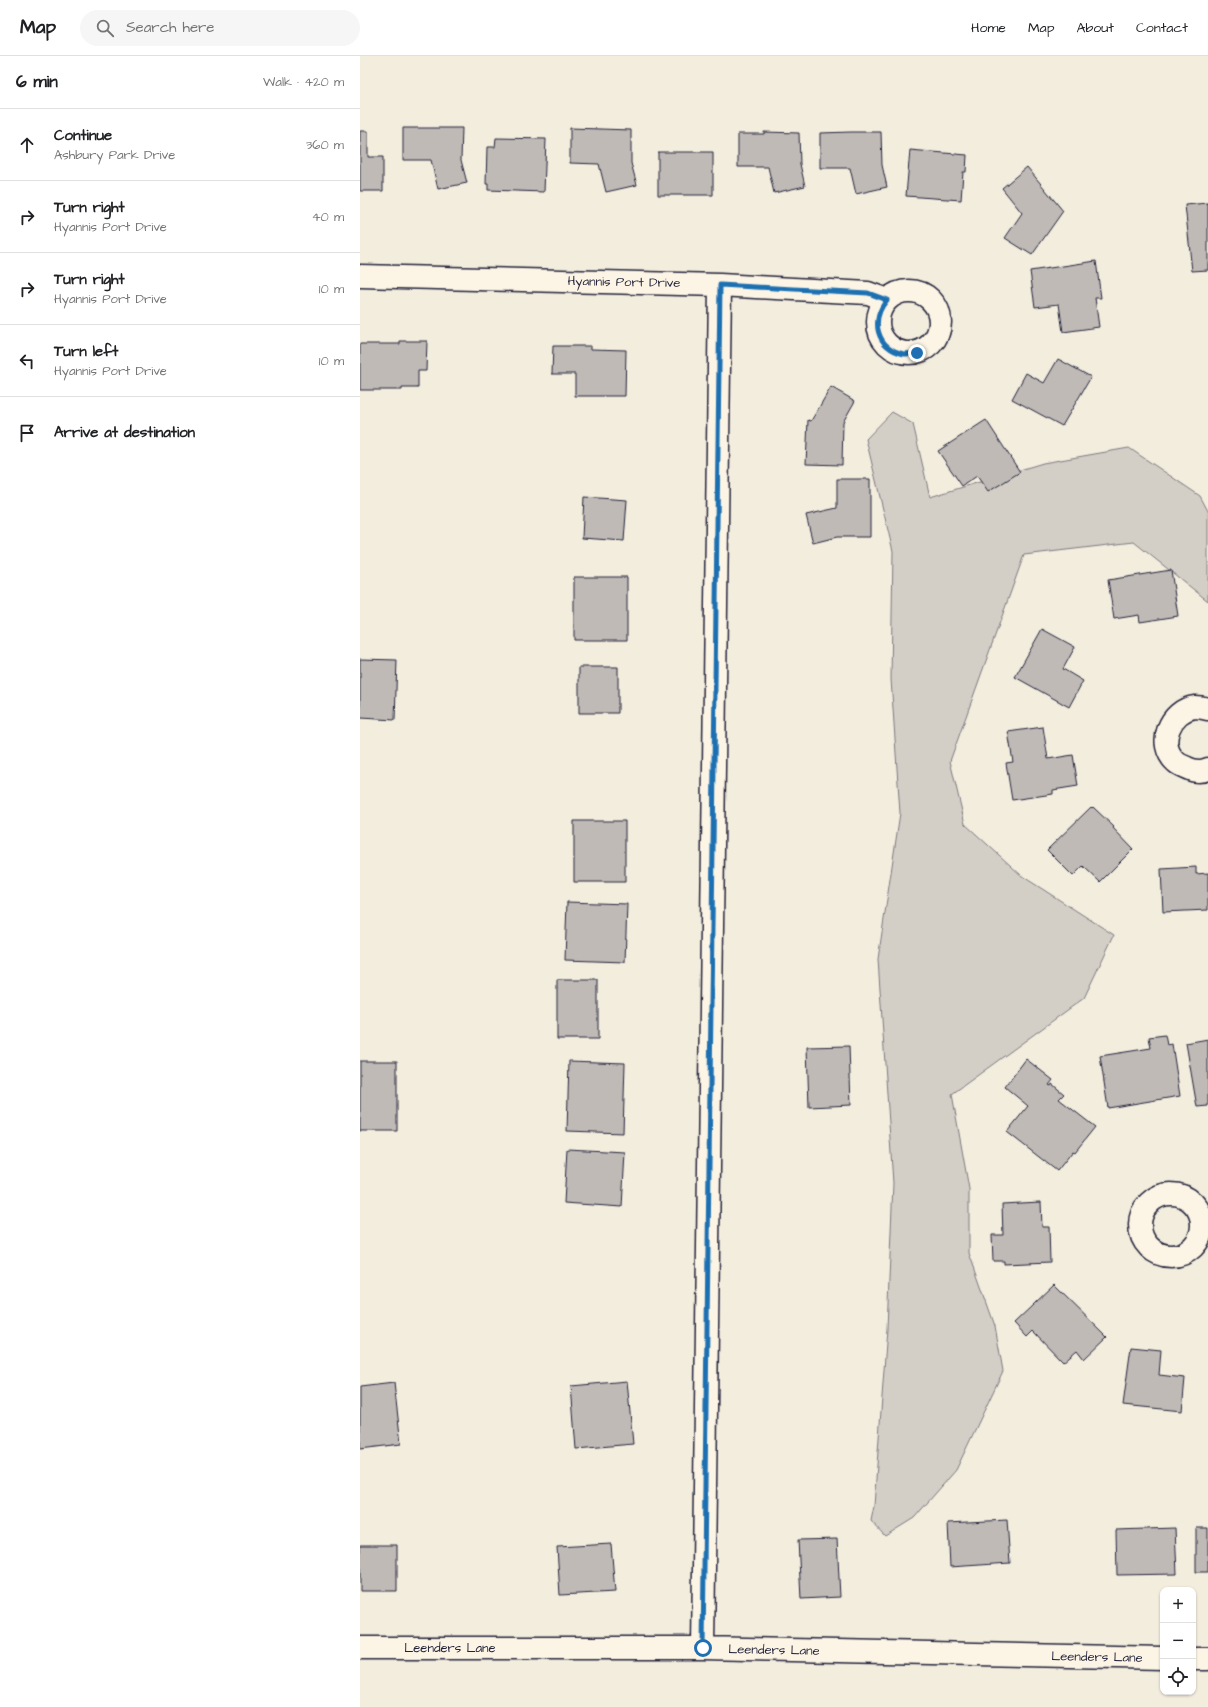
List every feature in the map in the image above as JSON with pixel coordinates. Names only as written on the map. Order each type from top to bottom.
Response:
[{"type":"street","name":"Hyannis Port Drive","points":[[360,276],[720,285],[868,293],[887,300]]},
{"type":"street","points":[[703,1648],[720,285]]},
{"type":"street","points":[[1208,709],[1195,707],[1179,713],[1169,725],[1166,736],[1167,746],[1172,757],[1177,763],[1193,770],[1208,769]]},
{"type":"street","name":"Leenders Lane","points":[[360,1648],[703,1648],[1160,1658]]},
{"type":"street","points":[[1196,1659],[1208,1659]]},
{"type":"shaded area","points":[[892,412],[913,424],[930,497],[1043,463],[1129,448],[1200,496],[1208,511],[1208,601],[1134,542],[1024,555],[950,761],[965,824],[1022,876],[1114,935],[1084,998],[952,1094],[969,1189],[969,1253],[995,1326],[1003,1371],[956,1470],[914,1518],[885,1536],[871,1521],[874,1506],[887,1329],[893,1183],[878,959],[900,813],[891,679],[893,551],[866,439]]},
{"type":"building","points":[[403,128],[462,128],[461,160],[467,183],[438,189],[431,160],[403,160]]},
{"type":"building","points":[[570,128],[631,130],[631,163],[637,185],[606,192],[599,164],[570,163]]},
{"type":"building","points":[[360,131],[368,131],[368,157],[383,157],[383,191],[360,191]]},
{"type":"building","points":[[764,132],[799,133],[800,164],[805,186],[774,193],[768,167],[738,167],[738,134],[764,134]]},
{"type":"building","points":[[881,132],[882,165],[887,187],[856,194],[850,168],[820,168],[820,133]]},
{"type":"building","points":[[496,138],[546,139],[544,192],[488,190],[488,184],[486,184],[487,147],[495,147]]},
{"type":"building","points":[[910,150],[967,155],[966,172],[963,172],[961,200],[906,196]]},
{"type":"building","points":[[658,152],[713,152],[713,195],[658,195]]},
{"type":"building","points":[[1027,167],[1063,211],[1032,255],[1005,238],[1022,213],[1002,188]]},
{"type":"building","points":[[1208,203],[1208,270],[1192,271],[1185,205]]},
{"type":"building","points":[[1096,261],[1101,298],[1095,298],[1099,327],[1063,332],[1059,304],[1035,307],[1030,271]]},
{"type":"building","points":[[400,341],[427,341],[426,371],[418,371],[418,388],[402,388],[402,390],[360,390],[360,344],[400,344]]},
{"type":"building","points":[[553,346],[591,346],[591,349],[626,350],[625,396],[575,396],[575,374],[552,374]]},
{"type":"building","points":[[1058,359],[1091,377],[1062,426],[1012,399],[1026,373],[1044,383]]},
{"type":"building","points":[[831,387],[855,401],[843,422],[842,465],[806,464],[808,420],[811,421]]},
{"type":"building","points":[[986,420],[1020,472],[988,492],[977,476],[962,486],[938,451]]},
{"type":"building","points":[[837,479],[870,479],[870,537],[837,537],[813,543],[806,515],[837,508]]},
{"type":"building","points":[[584,497],[627,500],[624,541],[582,538]]},
{"type":"building","points":[[1171,570],[1178,616],[1140,622],[1139,615],[1114,619],[1108,580]]},
{"type":"building","points":[[574,577],[627,577],[627,640],[574,640]]},
{"type":"building","points":[[1042,629],[1075,647],[1063,669],[1083,681],[1069,707],[1015,677]]},
{"type":"building","points":[[360,659],[397,660],[395,720],[360,718]]},
{"type":"building","points":[[579,667],[618,667],[618,713],[579,713]]},
{"type":"building","points":[[1043,727],[1048,759],[1073,755],[1078,786],[1053,790],[1053,794],[1012,800],[1006,763],[1013,762],[1008,732]]},
{"type":"building","points":[[1091,807],[1093,807],[1114,827],[1113,828],[1133,849],[1100,882],[1083,866],[1073,876],[1047,850]]},
{"type":"building","points":[[574,821],[625,821],[625,882],[574,882]]},
{"type":"building","points":[[1196,867],[1196,874],[1208,873],[1208,910],[1163,912],[1161,869]]},
{"type":"building","points":[[567,902],[627,904],[625,962],[565,960]]},
{"type":"building","points":[[557,980],[598,980],[598,1039],[557,1039]]},
{"type":"building","points":[[1165,1035],[1167,1045],[1172,1044],[1180,1096],[1108,1108],[1100,1056],[1151,1048],[1149,1037]]},
{"type":"building","points":[[1208,1039],[1208,1106],[1197,1107],[1186,1043]]},
{"type":"building","points":[[849,1046],[851,1105],[809,1107],[807,1047]]},
{"type":"building","points":[[1026,1059],[1053,1080],[1049,1085],[1051,1086],[1052,1084],[1064,1094],[1059,1099],[1095,1127],[1075,1152],[1073,1151],[1057,1171],[1007,1132],[1028,1106],[1005,1087]]},
{"type":"building","points":[[360,1061],[397,1061],[397,1131],[360,1131]]},
{"type":"building","points":[[569,1061],[625,1063],[623,1133],[567,1131]]},
{"type":"building","points":[[567,1149],[625,1152],[622,1207],[564,1203]]},
{"type":"building","points":[[1041,1202],[1042,1227],[1049,1227],[1050,1262],[1004,1264],[1004,1261],[993,1261],[992,1235],[1003,1235],[1002,1204]]},
{"type":"building","points":[[1054,1285],[1107,1337],[1084,1359],[1077,1350],[1063,1362],[1033,1331],[1027,1337],[1014,1323]]},
{"type":"building","points":[[1131,1347],[1161,1350],[1159,1375],[1185,1378],[1182,1411],[1123,1405]]},
{"type":"building","points":[[627,1381],[633,1444],[576,1449],[571,1386]]},
{"type":"building","points":[[394,1383],[401,1444],[360,1449],[360,1387]]},
{"type":"building","points":[[1007,1520],[1010,1563],[950,1567],[948,1523]]},
{"type":"building","points":[[1175,1528],[1177,1574],[1117,1575],[1116,1530]]},
{"type":"building","points":[[1196,1528],[1208,1528],[1208,1572],[1196,1572]]},
{"type":"building","points":[[837,1539],[840,1597],[801,1599],[798,1540]]},
{"type":"building","points":[[611,1544],[615,1592],[560,1595],[557,1547]]},
{"type":"building","points":[[360,1545],[397,1545],[397,1591],[360,1591]]},
{"type":"route","points":[[703,1648],[720,285],[868,293],[887,300],[880,308],[877,319],[878,330],[882,340],[888,346],[904,354],[917,353]]}]
